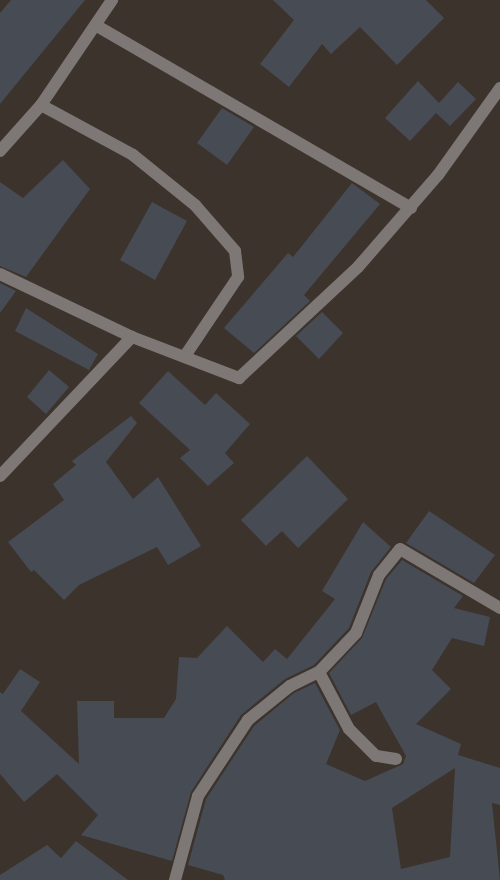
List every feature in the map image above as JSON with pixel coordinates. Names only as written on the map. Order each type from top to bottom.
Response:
[{"type":"street","points":[[0,151],[40,105],[97,26],[112,0]]},
{"type":"street","points":[[97,26],[411,208]]},
{"type":"street","points":[[0,274],[132,337],[239,378],[358,267],[411,208],[500,88]]},
{"type":"street","points":[[40,105],[133,155],[195,206],[234,251],[238,277],[185,356]]},
{"type":"street","points":[[0,476],[132,337]]},
{"type":"street","points":[[175,880],[198,796],[248,720],[290,686],[319,672],[356,633],[379,575],[400,549],[500,608]]},
{"type":"street","points":[[319,672],[349,729],[376,756],[396,759]]},
{"type":"building","points":[[11,0],[85,0],[0,104],[0,13]]},
{"type":"building","points":[[273,0],[426,0],[444,18],[397,65],[360,27],[331,54],[322,44],[289,87],[260,64],[294,20]]},
{"type":"building","points":[[418,81],[439,103],[458,82],[476,99],[450,126],[436,113],[410,141],[385,118]]},
{"type":"building","points":[[222,108],[254,127],[227,165],[197,143]]},
{"type":"building","points":[[63,160],[90,189],[26,277],[0,266],[0,182],[23,198]]},
{"type":"building","points":[[352,183],[380,204],[304,295],[310,301],[254,353],[224,328],[288,253],[293,257]]},
{"type":"building","points":[[152,202],[187,221],[155,280],[120,260]]},
{"type":"building","points":[[0,283],[16,291],[0,313]]},
{"type":"building","points":[[26,308],[98,354],[89,370],[15,331]]},
{"type":"building","points":[[322,312],[343,333],[319,359],[296,336]]},
{"type":"building","points":[[49,370],[69,387],[46,414],[27,397]]},
{"type":"building","points":[[168,371],[205,405],[216,393],[250,424],[225,453],[234,463],[208,486],[180,458],[190,450],[139,403]]},
{"type":"building","points":[[131,416],[137,423],[106,462],[133,499],[158,477],[201,546],[168,565],[157,547],[79,585],[64,600],[34,570],[31,572],[8,542],[64,500],[53,484],[76,465],[72,461]]},
{"type":"building","points":[[307,456],[348,499],[298,548],[282,531],[266,546],[241,520]]},
{"type":"building","points":[[429,511],[495,555],[474,583],[406,543]]},
{"type":"building","points":[[363,522],[391,547],[371,572],[349,628],[314,665],[285,679],[241,715],[191,792],[172,861],[81,835],[98,815],[57,774],[24,802],[0,774],[0,692],[3,694],[20,669],[40,682],[21,711],[79,764],[77,701],[114,701],[114,718],[164,718],[176,699],[179,657],[197,658],[227,626],[263,662],[275,649],[287,659],[335,599],[322,591]]},
{"type":"building","points":[[402,560],[463,596],[454,608],[490,617],[484,646],[452,638],[432,670],[451,689],[416,724],[461,744],[458,755],[500,768],[500,805],[492,803],[500,880],[225,880],[223,875],[188,865],[206,799],[254,726],[294,693],[315,683],[340,730],[326,764],[365,781],[403,764],[406,756],[376,702],[351,715],[329,673],[362,638],[386,579]],"holes":[[[455,768],[450,857],[401,869],[392,808]]]},
{"type":"building","points":[[76,841],[128,880],[0,880],[0,875],[47,845],[61,858]]}]
